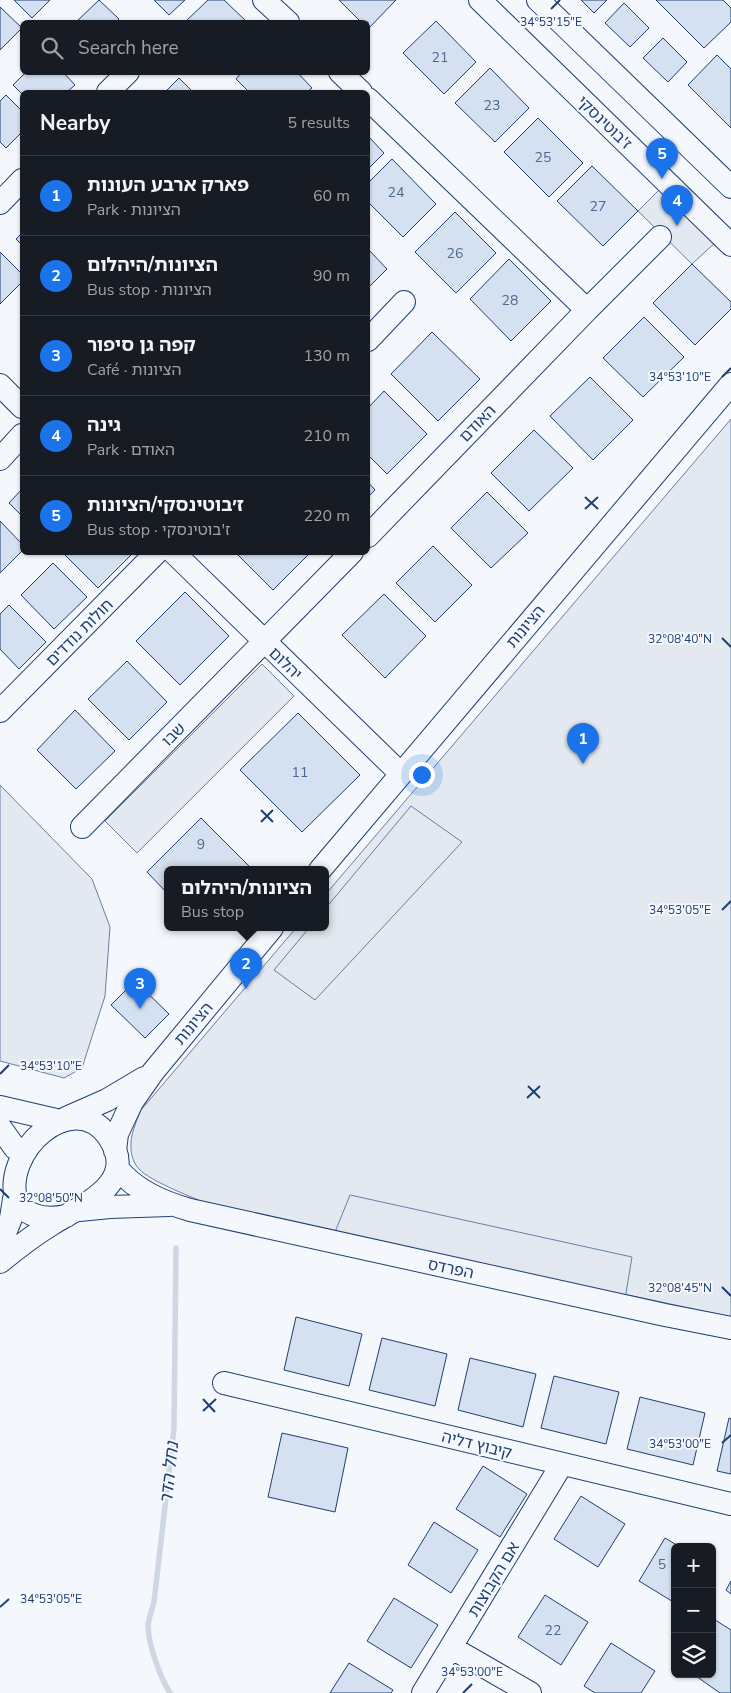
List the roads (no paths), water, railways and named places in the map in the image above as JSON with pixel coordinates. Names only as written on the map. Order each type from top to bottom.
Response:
[{"type":"street","points":[[264,0],[286,20]]},
{"type":"street","name":"ז'בוטינסקי","points":[[480,0],[731,245]]},
{"type":"street","points":[[538,0],[731,187]]},
{"type":"street","points":[[110,90],[125,75]]},
{"type":"street","points":[[343,75],[359,90]]},
{"type":"street","points":[[370,101],[587,310]]},
{"type":"street","points":[[0,204],[20,182]]},
{"type":"street","name":"האודם","points":[[370,534],[660,237]]},
{"type":"street","points":[[370,338],[404,302]]},
{"type":"street","name":"הציונות","points":[[323,866],[731,384]]},
{"type":"street","points":[[0,385],[20,405]]},
{"type":"street","points":[[0,459],[20,437]]},
{"type":"street","name":"חולות נודדים","points":[[0,712],[154,555]]},
{"type":"street","name":"יהלום","points":[[175,555],[400,773]]},
{"type":"street","points":[[265,642],[349,555]]},
{"type":"street","name":"שבו","points":[[82,827],[265,642]]},
{"type":"street","name":"הציונות","points":[[116,1160],[117,1134],[126,1112],[153,1072],[270,931]]},
{"type":"street","name":"הציונות","points":[[61,1119],[130,1088],[153,1072]]},
{"type":"street","points":[[0,1107],[61,1119],[78,1118],[93,1124],[107,1136],[116,1160],[103,1191],[0,1262]]},
{"type":"street","points":[[9,1154],[61,1119]]},
{"type":"street","points":[[0,1127],[9,1154],[5,1172],[11,1218],[0,1246]]},
{"type":"street","name":"הפרדס","points":[[116,1160],[134,1185],[173,1205],[347,1246],[731,1328]]},
{"type":"street","points":[[8,1191],[20,1206],[37,1216],[48,1218],[70,1213]]},
{"type":"street","name":"הפרדס","points":[[70,1213],[110,1207],[173,1205]]},
{"type":"street","name":"קיבוץ דליה","points":[[224,1383],[731,1504]]},
{"type":"street","name":"אם הקבוצות","points":[[423,1693],[562,1464]]},
{"type":"street","points":[[452,1648],[530,1693]]},
{"type":"waterway","name":"נחל הדר","points":[[170,1693],[155,1660],[148,1625],[154,1602],[174,1428],[176,1248]]},
{"type":"place","name":"ז׳בוטינסקי/הציונות","points":[[662,179]]},
{"type":"place","name":"גינה","points":[[677,226]]},
{"type":"place","name":"פארק ארבע העונות","points":[[583,764]]},
{"type":"place","name":"הציונות/היהלום","points":[[246,989]]},
{"type":"place","name":"קפה גן סיפור","points":[[140,1009]]}]
